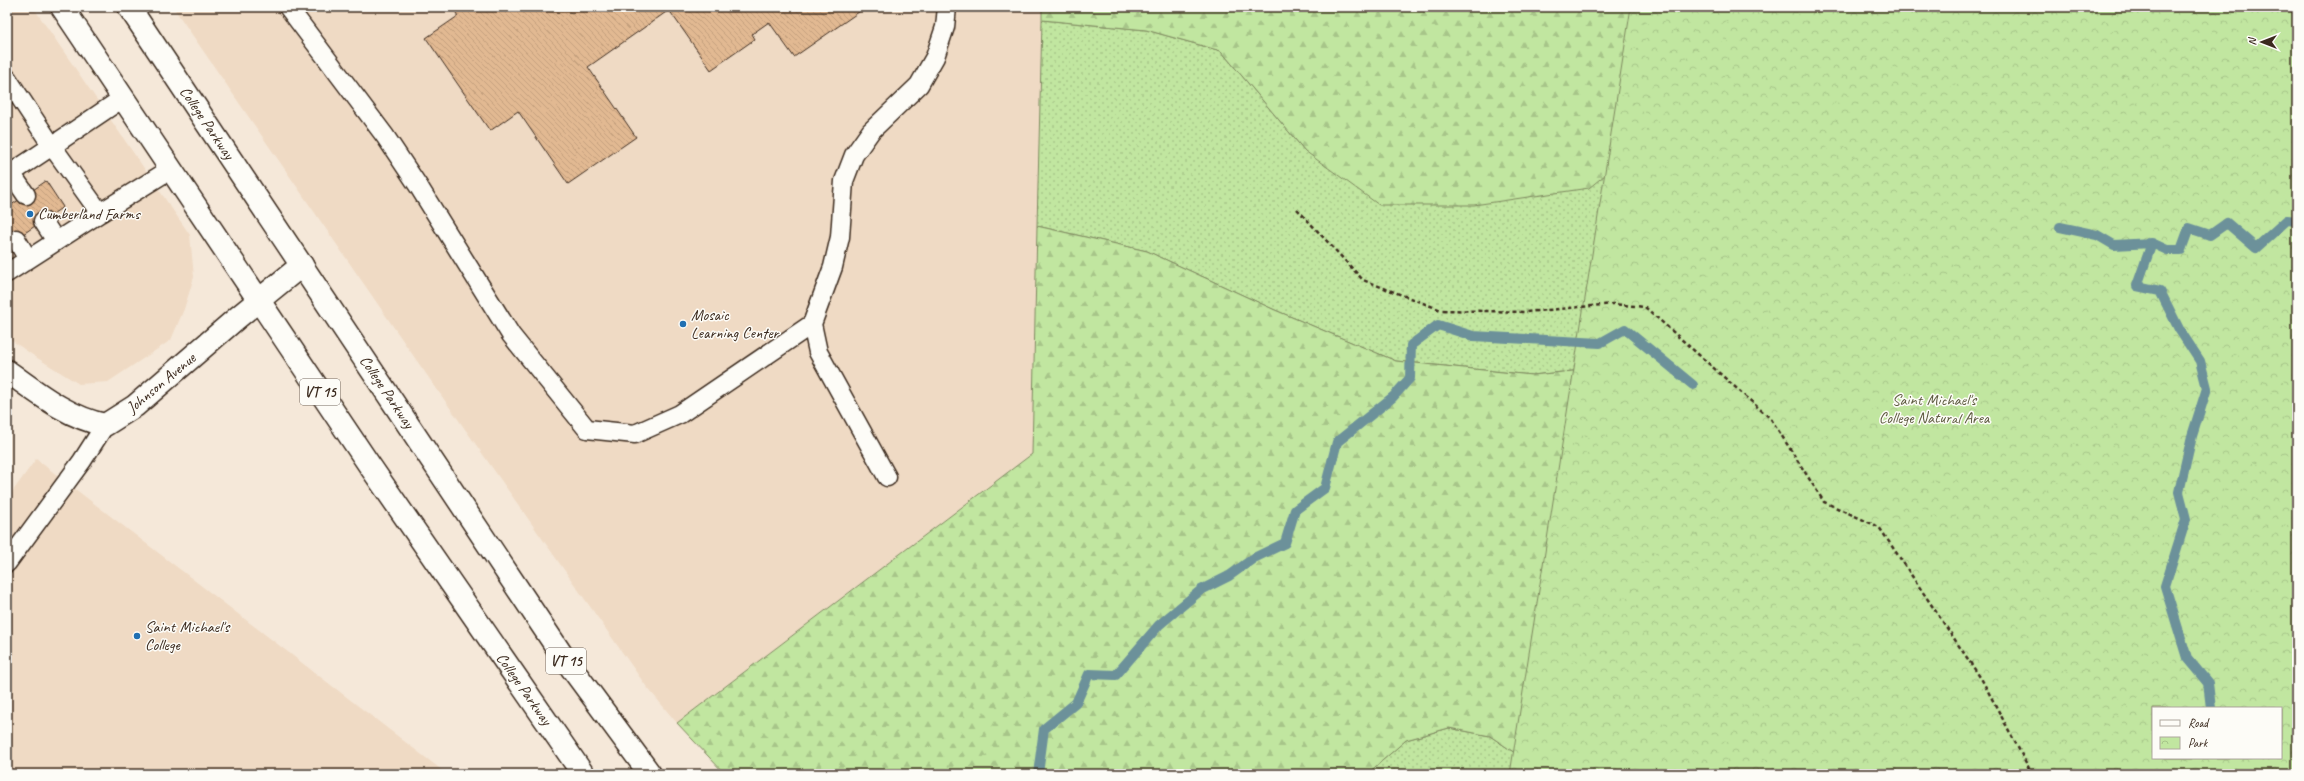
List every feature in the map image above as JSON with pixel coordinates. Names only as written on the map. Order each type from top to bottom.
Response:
[{"type":"main road","name":"College Parkway","points":[[62,7],[370,466],[583,774]]},
{"type":"main road","name":"College Parkway","points":[[128,7],[562,655],[650,774]]},
{"type":"main road","name":"Johnson Avenue","points":[[105,425],[135,406],[258,300],[302,265]]},
{"type":"main road","points":[[7,371],[61,409],[78,418],[105,425]]},
{"type":"lane","points":[[288,7],[406,168],[510,335],[587,429],[635,434],[680,414],[812,324]]},
{"type":"lane","points":[[887,477],[818,352],[812,324],[835,259],[840,237],[844,181],[854,154],[871,131],[919,85],[935,57],[945,27],[947,7]]},
{"type":"lane","points":[[7,78],[52,146],[100,213]]},
{"type":"lane","points":[[26,195],[9,175],[123,98]]},
{"type":"lane","points":[[7,272],[171,169]]},
{"type":"lane","points":[[43,221],[56,241]]},
{"type":"lane","points":[[16,239],[28,259]]},
{"type":"lane","points":[[7,562],[82,461],[105,425]]},
{"type":"path","points":[[1297,209],[1364,280],[1441,310],[1526,312],[1613,304],[1645,307],[1771,420],[1824,502],[1879,527],[1982,680],[2032,774]]},
{"type":"shaded area","points":[[7,7],[33,7],[190,235],[194,277],[184,309],[171,340],[108,382],[79,384],[7,337]]},
{"type":"shaded area","points":[[173,7],[1042,7],[1032,454],[677,723],[646,686],[417,361]]},
{"type":"shaded area","name":"Saint Michael's College","points":[[36,459],[447,774],[7,774],[7,499]]},
{"type":"green space","points":[[1042,7],[1672,7],[1669,123],[1589,188],[1474,205],[1379,205],[1305,151],[1221,51],[1146,30],[1042,20]]},
{"type":"green space","name":"Saint Michael's College Natural Area","points":[[1631,7],[2297,7],[2297,774],[1510,774]]},
{"type":"green space","points":[[2261,7],[1676,361],[1532,375],[1396,361],[1275,310],[1147,251],[1037,226],[1042,20],[1146,30],[1221,51],[1305,151],[1669,123]]},
{"type":"green space","points":[[1037,226],[1147,251],[1275,310],[1396,361],[1532,375],[1676,361],[2297,574],[2297,774],[1546,774],[1490,736],[1449,728],[1406,740],[1367,774],[725,774],[677,723],[1032,454]]},
{"type":"green space","points":[[1449,728],[1490,736],[1546,774],[1367,774],[1406,740]]},
{"type":"building","points":[[452,7],[866,7],[794,57],[769,22],[752,34],[755,39],[711,70],[669,10],[588,67],[636,137],[568,184],[518,111],[490,131],[426,38],[458,16]]},
{"type":"building","name":"Cumberland Farms","points":[[46,181],[63,207],[7,245],[7,208]]},
{"type":"waterway","points":[[2060,227],[2097,235],[2114,245],[2152,243],[2167,250],[2181,250],[2189,228],[2210,235],[2227,223],[2256,248],[2287,220],[2297,221]]},
{"type":"waterway","points":[[2152,243],[2137,286],[2160,291],[2179,329],[2200,361],[2207,388],[2192,436],[2179,492],[2186,519],[2165,586],[2187,658],[2208,683],[2211,707]]},
{"type":"waterway","points":[[1038,774],[1044,729],[1076,703],[1089,674],[1116,675],[1159,625],[1201,590],[1229,576],[1254,558],[1285,543],[1295,510],[1325,488],[1337,442],[1393,397],[1410,378],[1411,345],[1438,325],[1473,336],[1600,343],[1625,329],[1693,385]]},
{"type":"place","name":"Cumberland Farms","points":[[30,214]]},
{"type":"place","name":"Mosaic Learning Center","points":[[683,324]]},
{"type":"place","name":"Saint Michael's College","points":[[137,636]]}]
